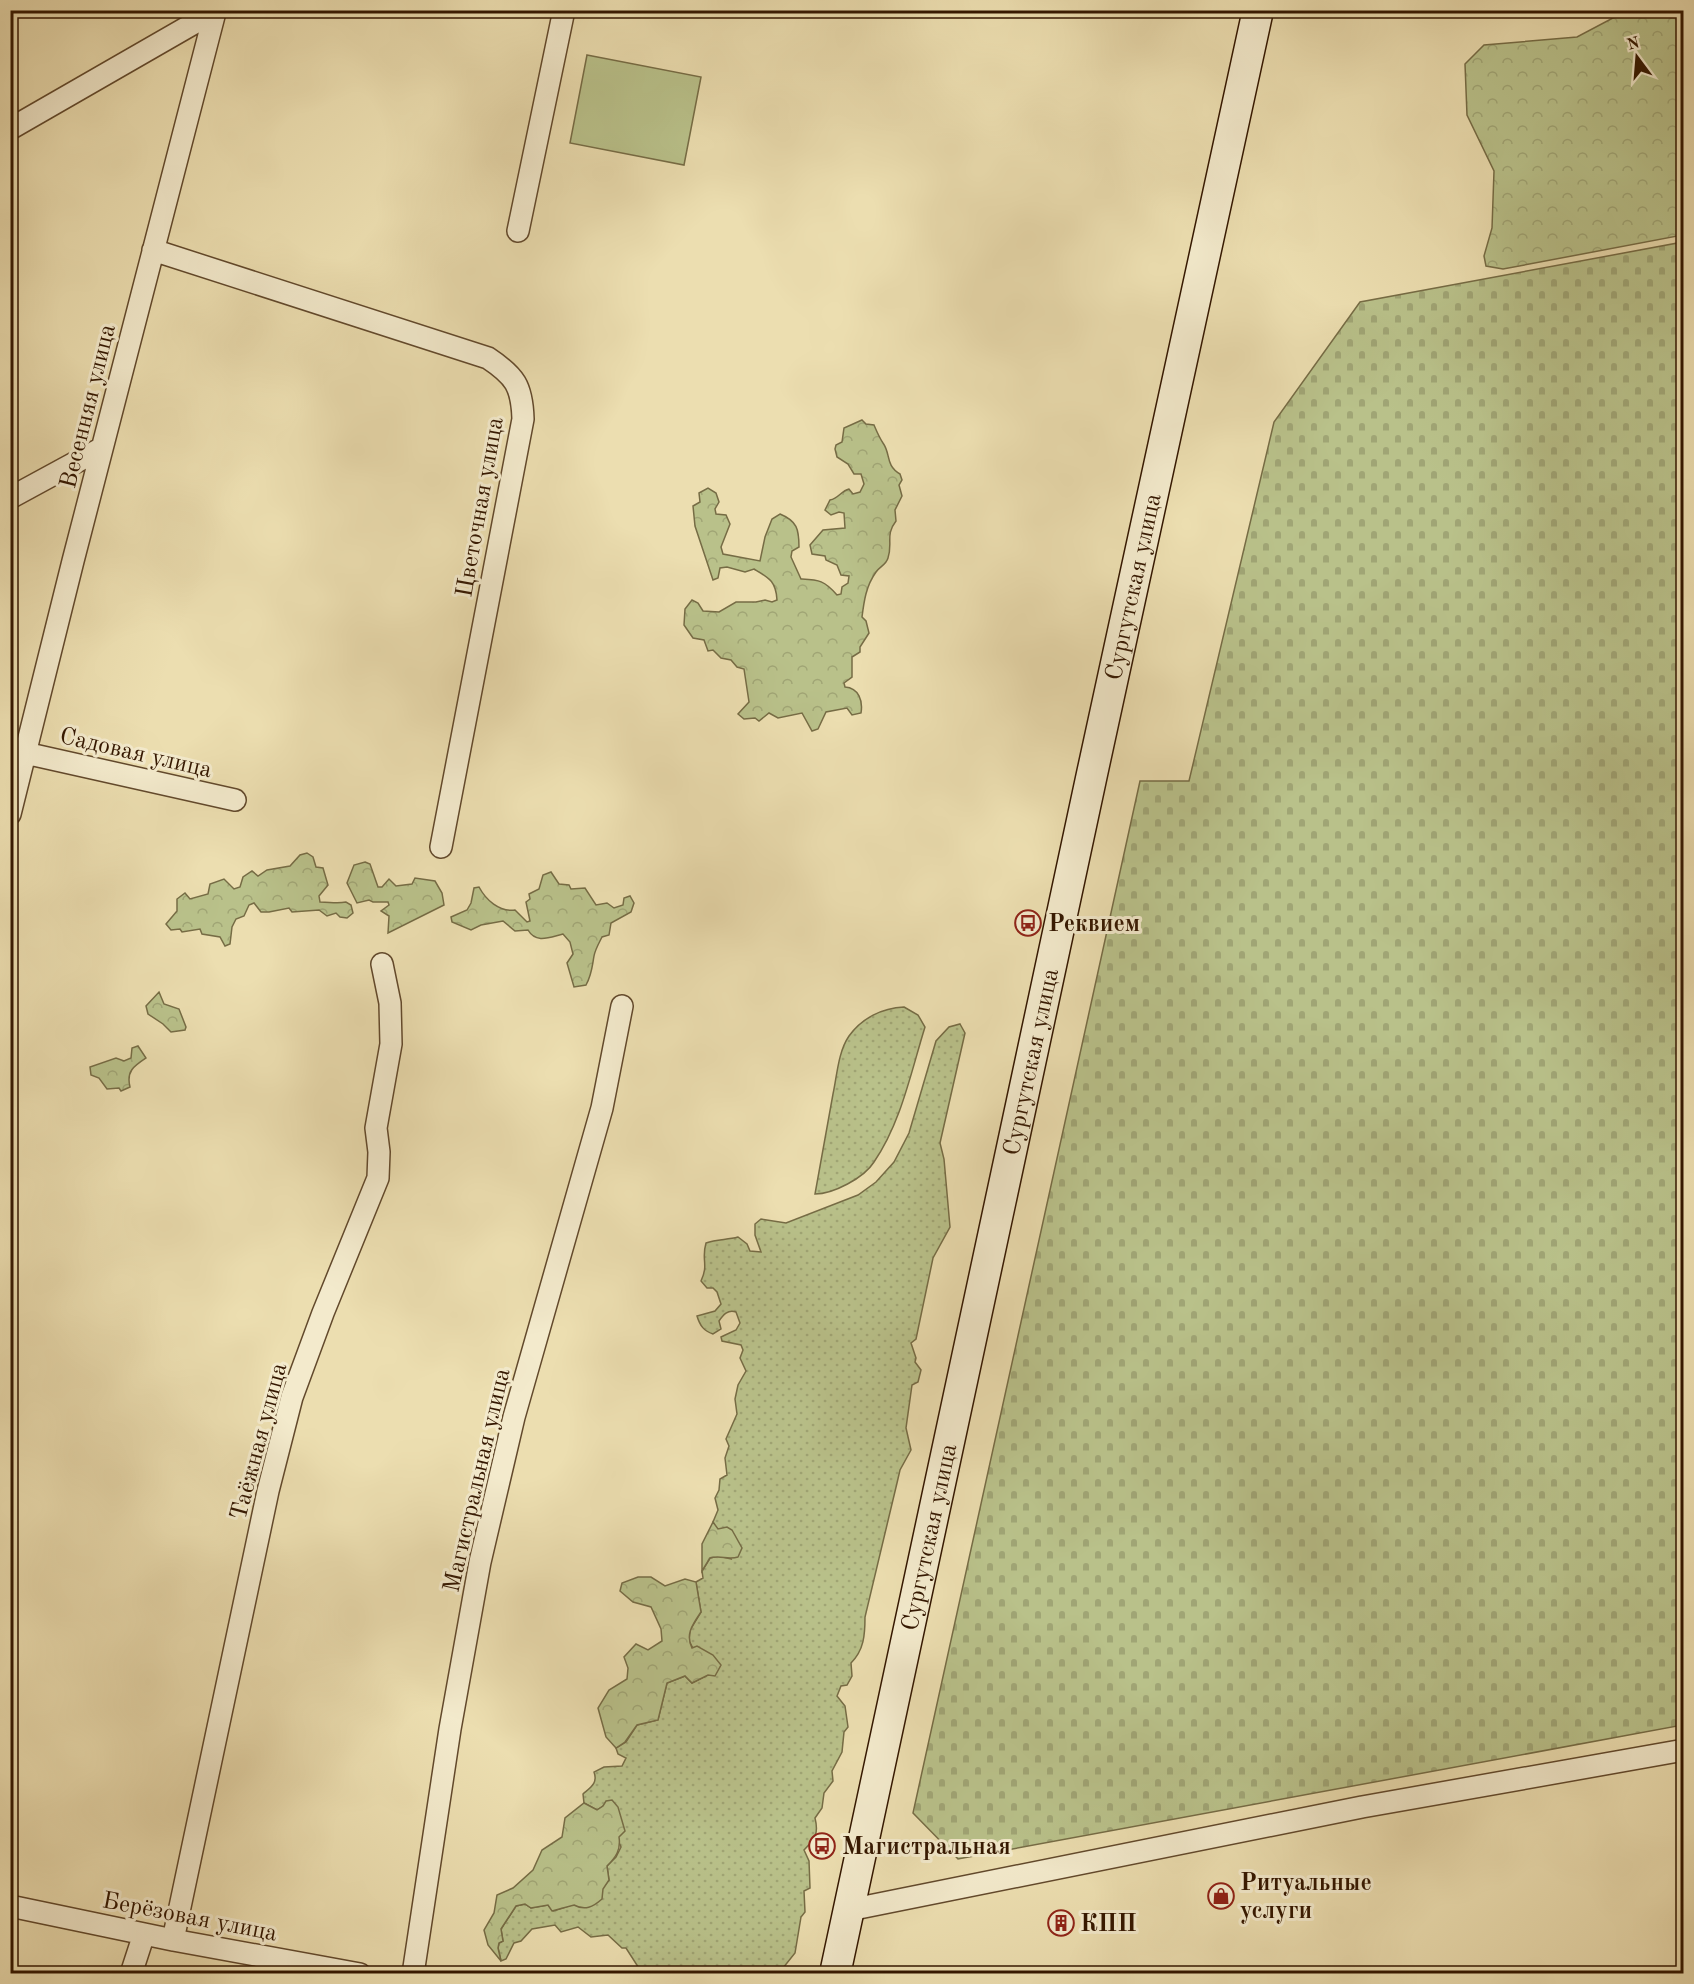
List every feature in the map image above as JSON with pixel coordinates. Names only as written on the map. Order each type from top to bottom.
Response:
[{"type":"main road","name":"Сургутская улица","points":[[835,1974],[1258,10]]},
{"type":"street","points":[[518,231],[564,10]]},
{"type":"street","points":[[10,129],[216,11]]},
{"type":"street","name":"Весенняя улица","points":[[10,814],[102,448],[216,11]]},
{"type":"street","name":"Цветочная улица","points":[[153,250],[488,358],[506,369],[517,383],[523,400],[523,419],[441,847]]},
{"type":"street","points":[[10,498],[102,448]]},
{"type":"street","name":"Садовая улица","points":[[25,753],[235,800]]},
{"type":"street","name":"Таёжная улица","points":[[173,1940],[266,1502],[292,1397],[323,1313],[378,1178],[379,1152],[376,1128],[391,1044],[390,1003],[382,964]]},
{"type":"street","name":"Магистральная улица","points":[[413,1974],[450,1729],[480,1562],[514,1417],[602,1108],[622,1006]]},
{"type":"street","points":[[849,1910],[1362,1807],[1683,1750]]},
{"type":"street","name":"Берёзовая улица","points":[[10,1906],[173,1940],[360,1974]]},
{"type":"street","points":[[131,1974],[144,1934]]},
{"type":"green space","points":[[1628,10],[1683,11],[1683,235],[1503,269],[1486,266],[1484,256],[1492,228],[1494,171],[1467,115],[1465,64],[1484,45],[1577,37]]},
{"type":"green space","points":[[587,55],[701,77],[684,165],[570,143]]},
{"type":"green space","points":[[1683,242],[1683,1725],[958,1859],[913,1813],[1140,781],[1189,781],[1274,422],[1360,302]]},
{"type":"green space","points":[[862,420],[866,424],[874,425],[892,467],[900,474],[902,480],[899,485],[902,496],[895,510],[896,521],[890,535],[888,558],[873,577],[866,594],[862,617],[866,621],[869,633],[860,647],[860,652],[852,657],[852,677],[844,683],[845,687],[854,690],[859,696],[861,713],[852,715],[847,708],[826,712],[818,729],[812,731],[802,713],[778,718],[769,713],[759,721],[755,718],[744,719],[738,714],[749,702],[744,669],[737,667],[731,660],[721,658],[713,650],[708,651],[704,640],[693,638],[684,625],[685,609],[692,600],[698,603],[703,611],[719,612],[736,602],[765,600],[772,602],[777,600],[775,588],[771,581],[754,569],[745,572],[727,567],[720,568],[718,578],[713,580],[695,526],[693,506],[700,502],[699,493],[708,488],[716,493],[719,502],[715,509],[716,514],[726,515],[730,524],[721,547],[723,554],[760,561],[772,519],[780,514],[786,517],[796,526],[797,530],[799,547],[792,551],[791,557],[801,579],[821,582],[837,595],[841,594],[842,587],[848,583],[849,576],[841,575],[837,565],[826,560],[825,556],[812,554],[810,545],[823,530],[845,528],[844,513],[831,515],[825,510],[830,500],[849,489],[853,494],[860,492],[864,484],[861,474],[854,474],[848,464],[837,457],[835,449],[836,445],[842,442],[844,428]]},
{"type":"green space","points":[[307,853],[313,857],[316,867],[323,868],[328,885],[319,896],[320,902],[346,902],[351,905],[353,913],[347,918],[340,917],[336,913],[327,916],[319,910],[292,912],[289,908],[261,912],[254,903],[249,905],[244,916],[236,919],[232,927],[230,944],[225,946],[220,937],[202,934],[200,929],[182,932],[180,929],[171,930],[166,924],[177,911],[177,899],[185,893],[190,899],[208,894],[210,884],[224,879],[234,889],[240,887],[243,877],[252,871],[258,876],[267,870],[290,866],[300,855]]},
{"type":"green space","points":[[365,862],[370,864],[378,887],[382,887],[389,879],[396,886],[412,884],[415,878],[435,881],[442,893],[444,905],[388,933],[389,916],[381,911],[389,905],[388,902],[369,900],[357,903],[347,883],[354,865]]},
{"type":"green space","points":[[551,872],[559,884],[569,885],[571,889],[585,888],[596,905],[607,903],[614,908],[623,905],[624,898],[630,896],[634,903],[631,912],[611,923],[609,935],[602,937],[595,951],[591,974],[586,985],[574,987],[567,963],[573,954],[570,942],[563,934],[539,938],[528,930],[515,931],[503,921],[481,925],[471,930],[452,922],[451,917],[467,910],[474,888],[479,887],[485,896],[498,907],[515,910],[527,922],[530,921],[526,902],[530,899],[529,894],[539,889],[543,875]]},
{"type":"green space","points":[[159,992],[164,1004],[179,1009],[185,1030],[171,1032],[148,1014],[146,1006]]},
{"type":"green space","points":[[904,1007],[918,1015],[925,1027],[891,1131],[874,1162],[863,1174],[839,1188],[815,1194],[838,1064],[845,1042],[866,1019],[888,1009]]},
{"type":"green space","points":[[960,1024],[965,1033],[940,1143],[944,1159],[950,1227],[933,1258],[916,1339],[911,1343],[916,1358],[915,1362],[921,1370],[918,1382],[912,1385],[906,1428],[911,1450],[900,1470],[865,1617],[863,1642],[859,1653],[851,1663],[852,1676],[847,1685],[841,1686],[837,1696],[845,1706],[848,1727],[844,1732],[842,1752],[832,1771],[833,1781],[824,1793],[822,1808],[815,1818],[817,1828],[815,1836],[804,1850],[809,1861],[810,1888],[804,1891],[805,1912],[801,1917],[795,1953],[779,1973],[642,1973],[626,1948],[622,1948],[608,1935],[591,1937],[578,1927],[561,1932],[555,1925],[532,1929],[521,1941],[514,1943],[506,1959],[501,1961],[498,1948],[499,1943],[503,1941],[501,1929],[516,1906],[525,1904],[531,1908],[548,1905],[553,1911],[591,1896],[609,1880],[607,1866],[616,1857],[621,1847],[603,1806],[597,1810],[584,1803],[583,1794],[594,1782],[594,1772],[604,1767],[622,1766],[626,1758],[618,1754],[616,1748],[626,1742],[637,1725],[658,1720],[667,1683],[685,1676],[692,1683],[708,1675],[689,1641],[690,1630],[701,1612],[696,1582],[703,1578],[702,1571],[710,1558],[718,1556],[731,1559],[713,1522],[718,1510],[715,1498],[719,1490],[720,1479],[727,1475],[725,1458],[729,1446],[726,1439],[737,1414],[735,1399],[738,1385],[746,1371],[740,1358],[743,1350],[741,1345],[722,1341],[721,1337],[736,1330],[740,1323],[736,1312],[731,1311],[724,1315],[719,1321],[721,1329],[713,1334],[703,1328],[697,1316],[715,1311],[721,1304],[717,1292],[713,1288],[707,1288],[701,1281],[706,1243],[738,1237],[747,1244],[750,1251],[761,1252],[755,1235],[755,1224],[761,1219],[786,1223],[858,1195],[876,1182],[894,1162],[909,1133],[936,1041],[949,1027]]},
{"type":"green space","points":[[138,1046],[146,1058],[130,1073],[130,1087],[121,1091],[119,1088],[107,1089],[99,1078],[91,1075],[90,1067],[116,1058],[124,1061],[131,1058],[132,1048]]},
{"type":"green space","points":[[713,1522],[718,1529],[727,1527],[732,1530],[742,1548],[738,1557],[710,1558],[702,1571],[702,1544]]},
{"type":"green space","points":[[638,1577],[651,1577],[665,1586],[685,1579],[696,1582],[701,1612],[691,1629],[690,1643],[692,1648],[697,1646],[713,1655],[721,1665],[715,1676],[708,1675],[692,1683],[685,1676],[667,1683],[658,1720],[637,1725],[625,1742],[616,1748],[606,1737],[598,1708],[609,1690],[627,1679],[628,1668],[624,1657],[636,1644],[648,1650],[662,1641],[661,1629],[651,1607],[633,1602],[620,1591],[622,1583]]},
{"type":"green space","points":[[612,1800],[618,1807],[625,1831],[619,1837],[617,1853],[607,1866],[609,1880],[603,1889],[602,1899],[589,1907],[582,1908],[574,1905],[552,1911],[548,1905],[531,1908],[525,1904],[516,1906],[501,1929],[503,1941],[499,1943],[498,1948],[501,1961],[488,1945],[484,1930],[494,1913],[497,1895],[513,1888],[533,1870],[542,1850],[562,1837],[565,1818],[584,1803],[597,1810],[606,1801]]},
{"type":"place","name":"Реквием","points":[[1028,923]]},
{"type":"place","name":"Магистральная","points":[[822,1846]]},
{"type":"place","name":"Ритуальные услуги","points":[[1221,1896]]},
{"type":"place","name":"КПП","points":[[1061,1923]]}]
